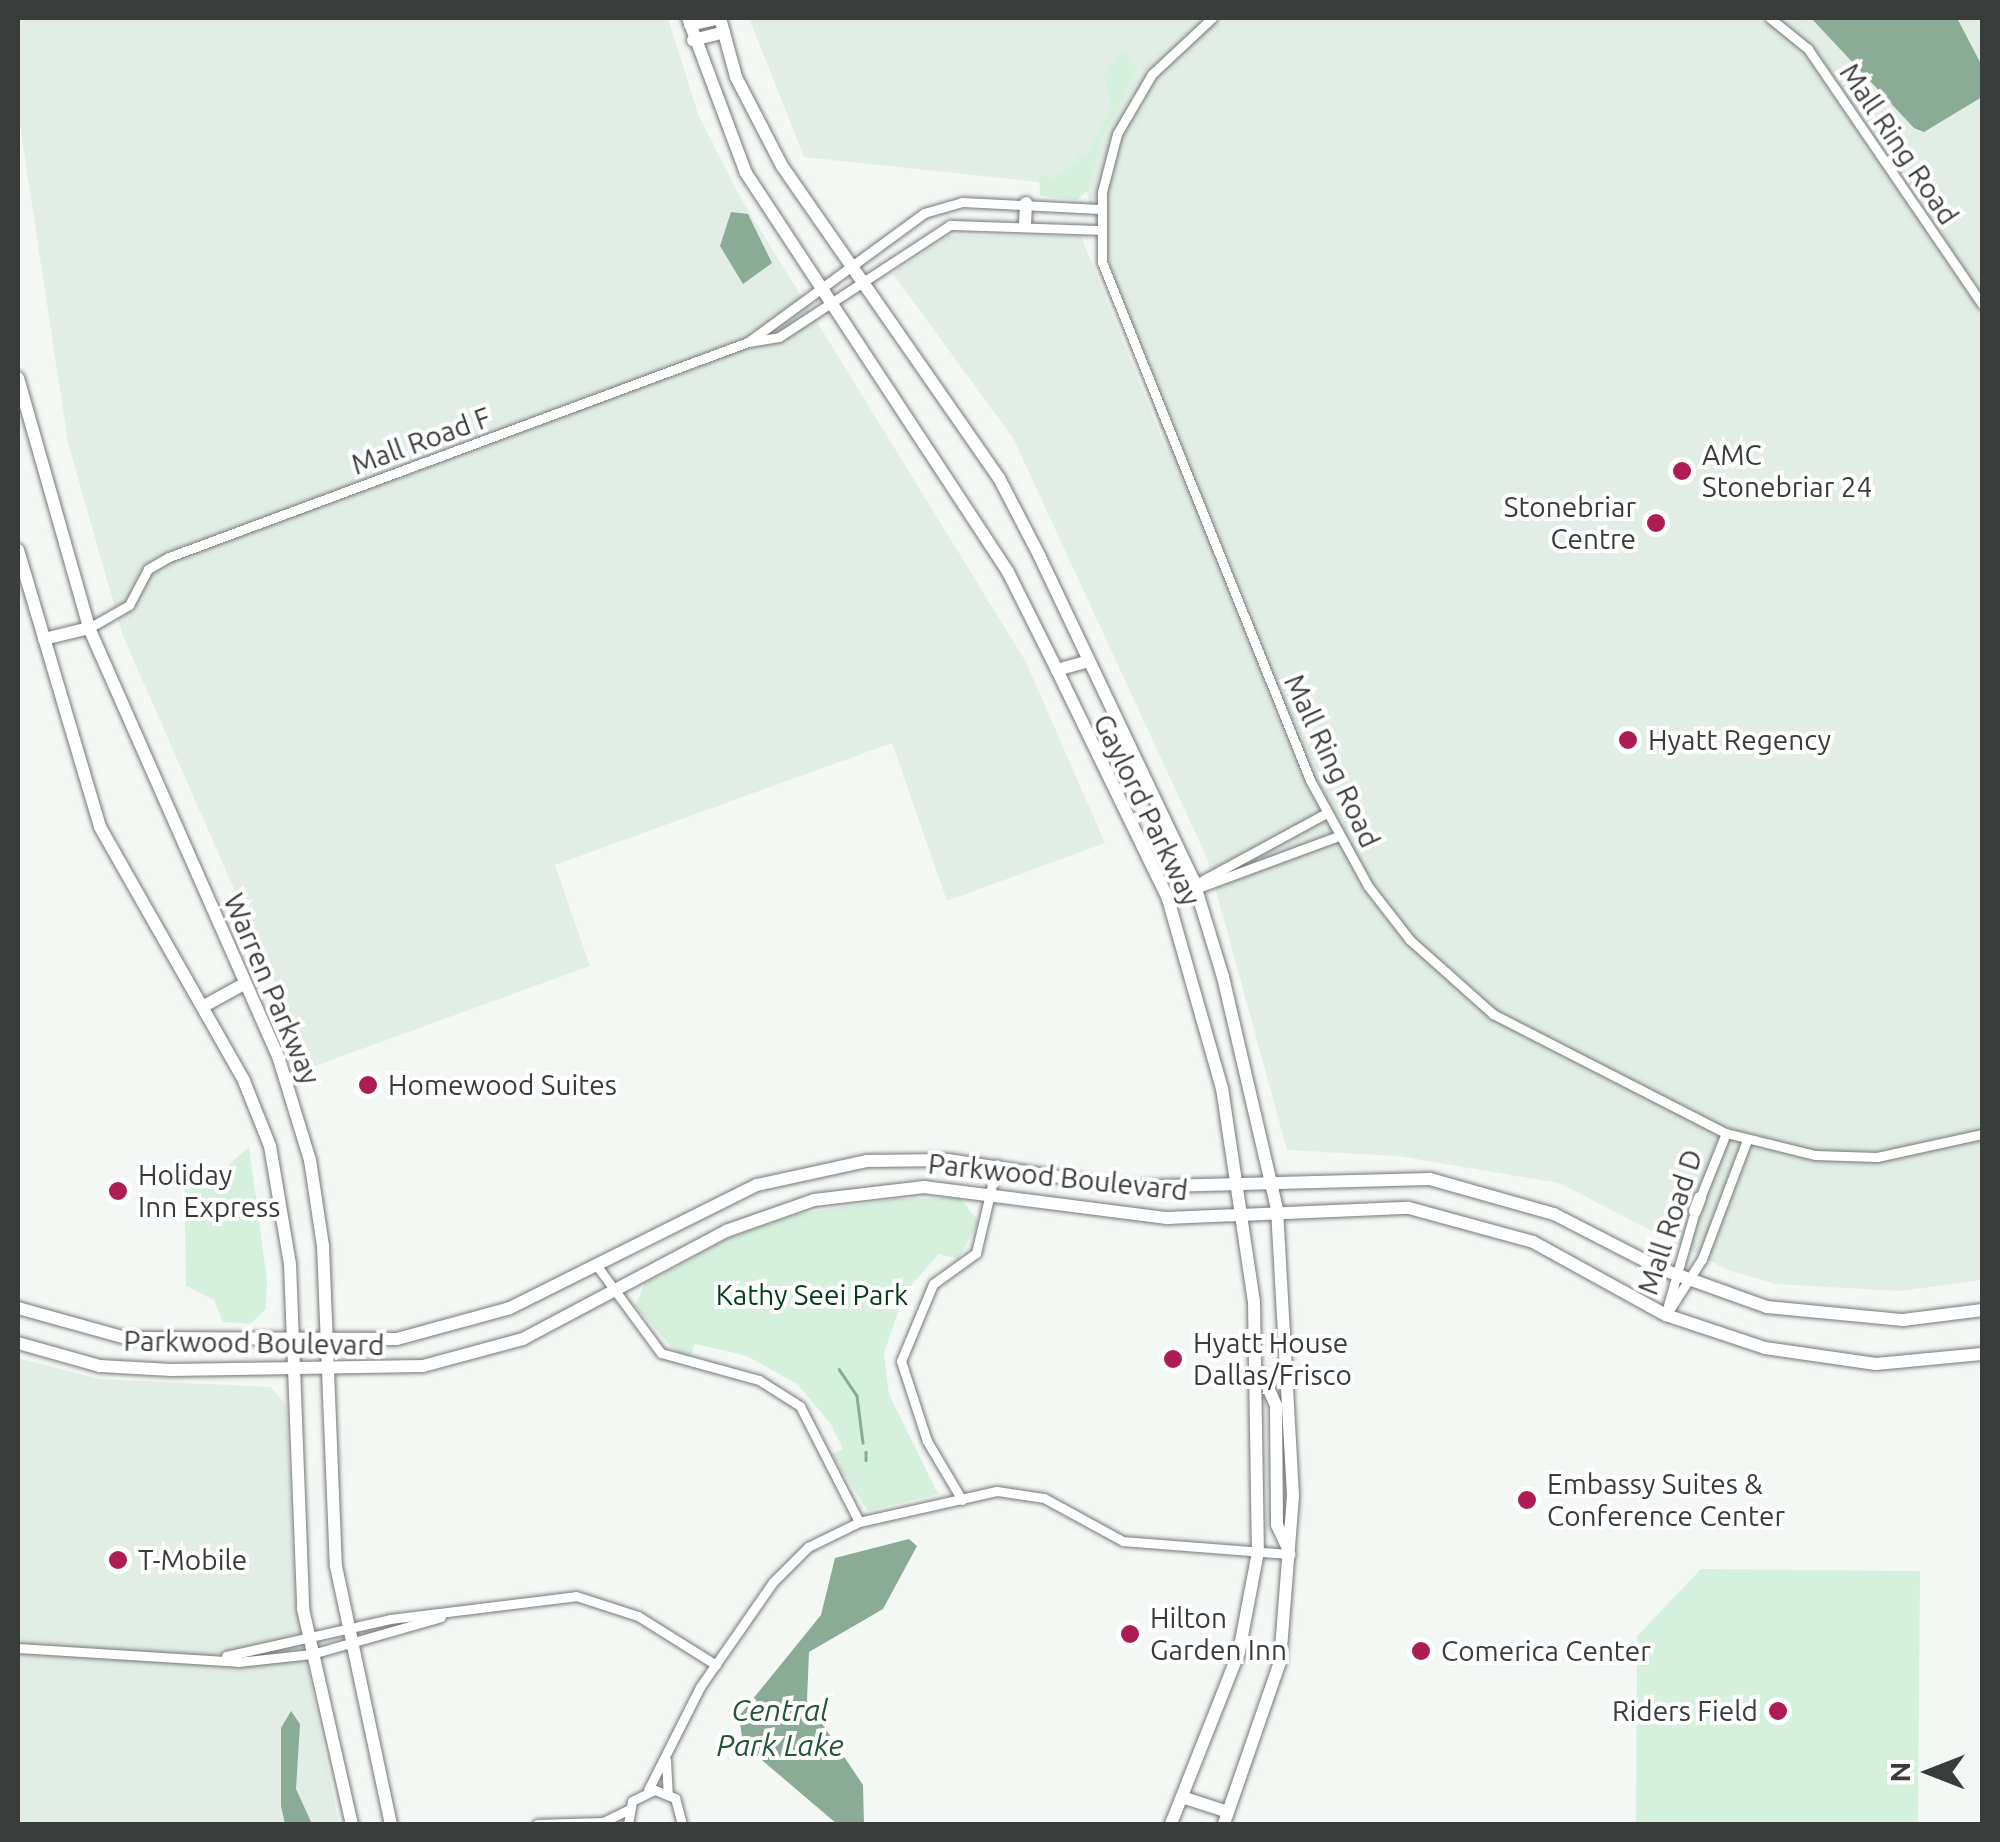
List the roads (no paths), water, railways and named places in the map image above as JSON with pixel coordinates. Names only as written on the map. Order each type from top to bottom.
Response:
[{"type":"main road","points":[[689,21],[720,18]]},
{"type":"main road","name":"Gaylord Parkway","points":[[720,18],[758,124],[861,282],[999,478],[1198,895],[1271,1177],[1291,1353],[1291,1554],[1280,1662],[1226,1818]]},
{"type":"main road","name":"Gaylord Parkway","points":[[689,21],[724,130],[816,289],[1008,572],[1168,899],[1240,1180],[1257,1363],[1258,1552],[1240,1652],[1171,1824]]},
{"type":"main road","points":[[693,40],[724,32]]},
{"type":"main road","points":[[1024,224],[1026,203]]},
{"type":"main road","name":"Warren Parkway","points":[[18,378],[89,628],[244,984],[310,1160],[325,1342],[326,1468],[346,1627],[391,1824]]},
{"type":"main road","points":[[18,550],[100,827],[204,1006],[270,1146],[288,1234],[308,1635],[352,1824]]},
{"type":"main road","points":[[44,639],[89,628]]},
{"type":"main road","points":[[1057,670],[1089,661]]},
{"type":"main road","points":[[204,1006],[244,984]]},
{"type":"main road","name":"Parkwood Boulevard","points":[[18,1309],[126,1338],[325,1342],[451,1328],[597,1266],[688,1214],[792,1174],[867,1160],[997,1164],[1124,1187],[1271,1177],[1468,1185],[1554,1214],[1673,1274],[1837,1318],[1982,1310]]},
{"type":"main road","name":"Parkwood Boulevard","points":[[18,1343],[100,1366],[293,1371],[406,1368],[490,1348],[612,1293],[726,1231],[814,1200],[911,1187],[1167,1218],[1276,1209],[1410,1208],[1501,1230],[1566,1256],[1666,1314],[1828,1360],[1982,1354]]},
{"type":"main road","points":[[1257,1363],[1276,1406],[1277,1526],[1291,1554]]},
{"type":"main road","points":[[1182,1797],[1226,1818]]},
{"type":"street","name":"Mall Ring Road","points":[[1212,18],[1135,99],[1100,209],[1100,230],[1122,326],[1325,814],[1338,836],[1410,940],[1485,1008],[1726,1133],[1747,1140],[1877,1156],[1982,1134]]},
{"type":"street","name":"Mall Ring Road","points":[[1770,18],[1808,50],[1978,288],[1982,304]]},
{"type":"street","name":"Mall Road F","points":[[89,628],[129,605],[148,569],[169,558],[748,342],[849,264],[924,213],[1026,203],[1100,209]]},
{"type":"street","name":"Mall Road F","points":[[748,342],[765,344],[950,225],[1024,224],[1100,230]]},
{"type":"street","points":[[1168,899],[1193,879],[1325,814]]},
{"type":"street","points":[[1168,899],[1198,895],[1338,836]]},
{"type":"street","name":"Mall Road D","points":[[1666,1314],[1673,1274],[1726,1133]]},
{"type":"street","name":"Mall Road D","points":[[1666,1314],[1688,1279],[1747,1140]]},
{"type":"street","points":[[962,1500],[926,1441],[902,1361],[933,1284],[976,1253],[993,1195],[997,1164]]},
{"type":"street","points":[[597,1266],[612,1293],[661,1352],[759,1380],[800,1406],[860,1522]]},
{"type":"street","points":[[538,1824],[606,1823],[628,1810],[648,1790],[716,1664],[796,1558],[860,1522],[996,1491],[1044,1498],[1123,1541],[1291,1554]]},
{"type":"street","points":[[18,1648],[226,1656],[312,1654],[506,1601],[596,1599],[716,1664]]},
{"type":"street","points":[[226,1656],[346,1627],[444,1616]]},
{"type":"street","points":[[665,1757],[668,1793],[682,1824]]},
{"type":"street","points":[[648,1790],[668,1793]]},
{"type":"street","points":[[628,1810],[628,1824]]},
{"type":"water","points":[[1811,18],[1957,18],[1982,66],[1982,97],[1924,132],[1914,128]]},
{"type":"water","points":[[731,212],[748,214],[772,263],[743,284],[720,246]]},
{"type":"water","name":"Central Park Lake","points":[[909,1539],[917,1546],[883,1609],[809,1652],[807,1701],[863,1785],[864,1824],[837,1824],[743,1744],[739,1716],[821,1615],[835,1558]]},
{"type":"water","points":[[291,1711],[300,1724],[296,1789],[312,1824],[285,1824],[281,1806],[281,1728]]},
{"type":"waterway","points":[[839,1369],[857,1396],[863,1443]]},
{"type":"waterway","points":[[866,1452],[866,1460]]},
{"type":"place","name":"AMC Stonebriar 24","points":[[1682,471]]},
{"type":"place","name":"Stonebriar Centre","points":[[1656,523]]},
{"type":"place","name":"Hyatt Regency","points":[[1628,740]]},
{"type":"place","name":"Homewood Suites","points":[[368,1085]]},
{"type":"place","name":"Holiday Inn Express","points":[[118,1191]]},
{"type":"place","name":"Hyatt House Dallas/Frisco","points":[[1173,1359]]},
{"type":"place","name":"Embassy Suites & Conference Center","points":[[1527,1500]]},
{"type":"place","name":"T-Mobile","points":[[118,1560]]},
{"type":"place","name":"Hilton Garden Inn","points":[[1130,1634]]},
{"type":"place","name":"Comerica Center","points":[[1421,1651]]},
{"type":"place","name":"Riders Field","points":[[1778,1711]]},
{"type":"park label","name":"Kathy Seei Park","points":[[812,1295]]}]
